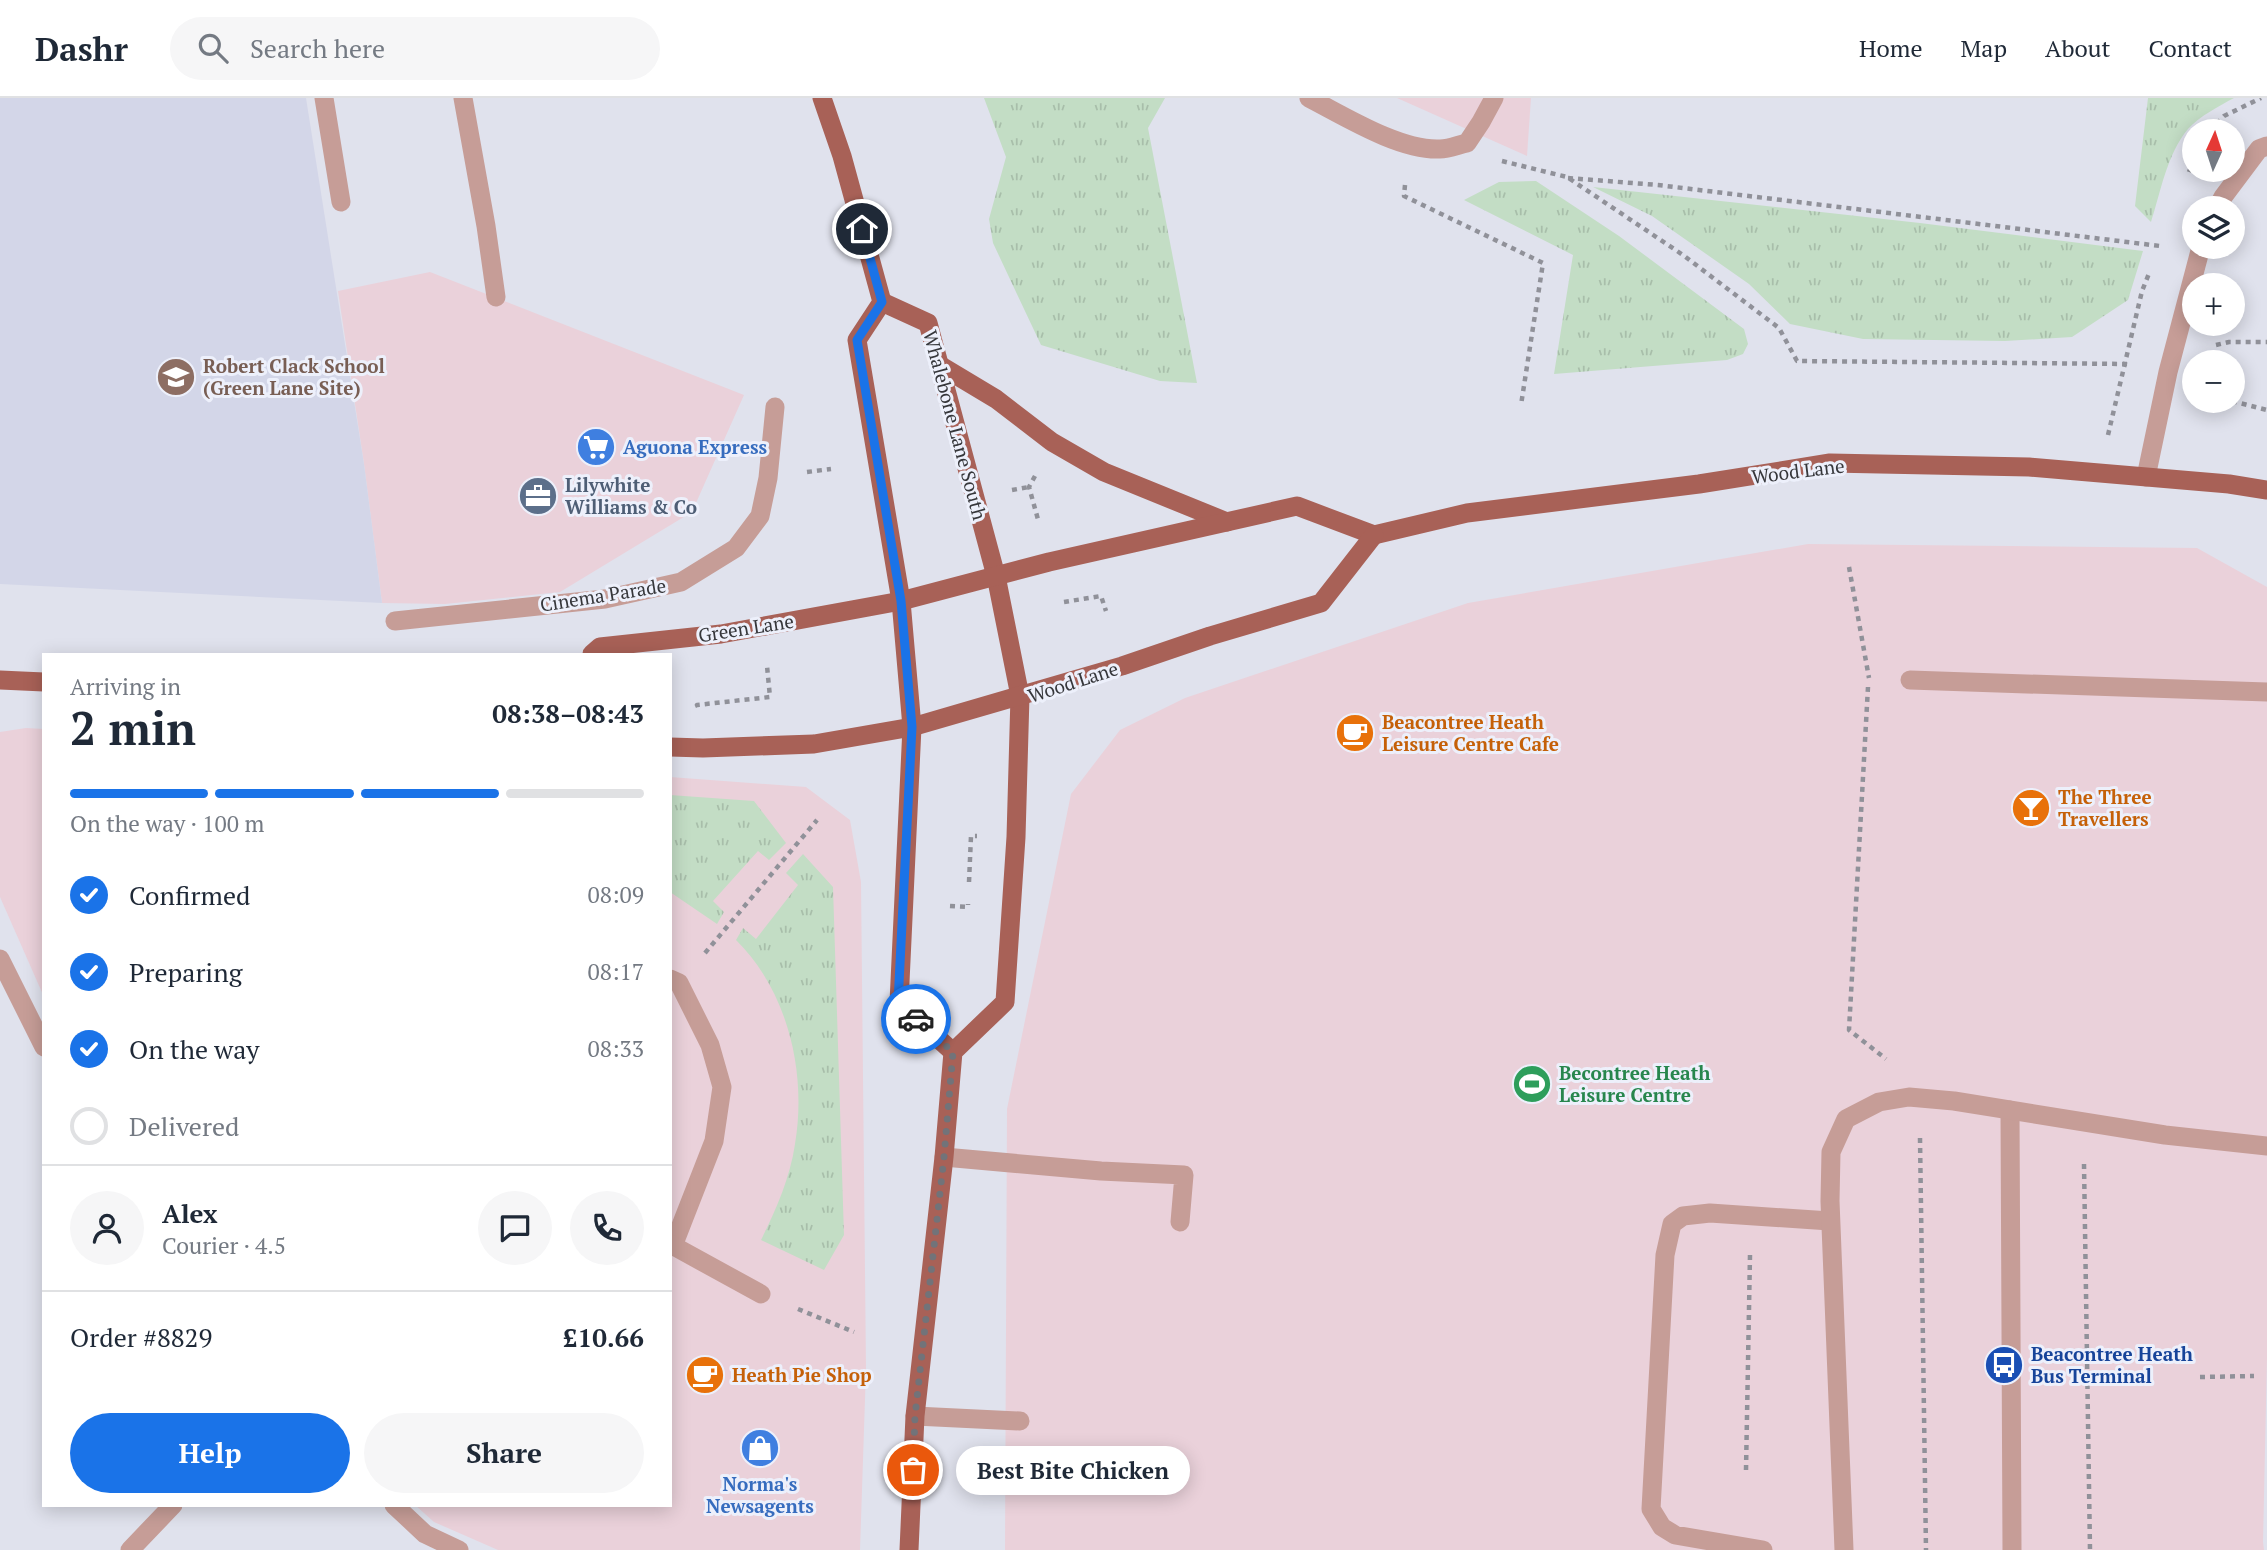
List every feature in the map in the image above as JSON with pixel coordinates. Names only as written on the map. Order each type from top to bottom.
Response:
[{"type":"main road","points":[[822,98],[842,156],[882,302],[857,340],[901,601],[912,727],[898,1003],[953,1052],[915,1416],[909,1550]]},
{"type":"main road","name":"Whalebone Lane South","points":[[882,302],[928,323],[996,576],[1020,696]]},
{"type":"main road","points":[[941,366],[996,399],[1052,442],[1104,472],[1227,522]]},
{"type":"main road","name":"Wood Lane","points":[[953,1052],[1005,1002],[1016,837],[1020,696],[1321,603],[1374,535],[1467,513],[1699,484],[1830,463],[2029,467],[2229,484],[2267,490]]},
{"type":"main road","points":[[996,576],[1297,506],[1374,535]]},
{"type":"main road","name":"Green Lane","points":[[593,653],[600,648],[721,634],[901,601],[996,576]]},
{"type":"main road","points":[[0,680],[42,682]]},
{"type":"main road","points":[[672,747],[814,744],[912,727],[1020,696]]},
{"type":"street","points":[[324,98],[341,202]]},
{"type":"street","points":[[463,98],[496,297]]},
{"type":"street","points":[[1308,98],[1410,146],[1440,149],[1467,143],[1494,98]]},
{"type":"street","points":[[2224,196],[2259,149],[2267,146]]},
{"type":"street","points":[[2146,477],[2168,372],[2198,259]]},
{"type":"street","name":"Cinema Parade","points":[[395,621],[605,599],[681,582],[736,548],[760,516],[768,478],[775,407]]},
{"type":"street","points":[[1910,680],[2267,692]]},
{"type":"street","points":[[0,959],[42,1043]]},
{"type":"street","points":[[674,981],[710,1045],[722,1087],[714,1141],[672,1245],[761,1294]]},
{"type":"street","points":[[1843,1550],[1830,1221],[1831,1152],[1846,1119],[1879,1102],[1909,1097],[2165,1135],[2267,1146]]},
{"type":"street","points":[[2010,1110],[2012,1550]]},
{"type":"street","points":[[944,1157],[1101,1171],[1184,1175],[1180,1222]]},
{"type":"street","points":[[1763,1550],[1675,1535],[1662,1527],[1651,1509],[1665,1255],[1672,1224],[1683,1216],[1710,1213],[1830,1221]]},
{"type":"street","points":[[915,1416],[1020,1421]]},
{"type":"street","points":[[130,1550],[171,1507]]},
{"type":"street","points":[[396,1507],[425,1534],[459,1550]]},
{"type":"path","points":[[2221,119],[2262,98]]},
{"type":"path","points":[[1410,146],[1404,196],[1543,263],[1521,405]]},
{"type":"path","points":[[1492,156],[1502,161],[1567,177],[1658,185],[2160,246]]},
{"type":"path","points":[[1567,177],[1683,255],[1779,328],[1797,362],[2125,363]]},
{"type":"path","points":[[2214,350],[2214,346],[2229,342],[2267,342]]},
{"type":"path","points":[[2245,404],[2267,410]]},
{"type":"path","points":[[1040,466],[1029,487],[1041,530]]},
{"type":"path","points":[[1849,567],[1869,678],[1849,1030],[1890,1063]]},
{"type":"path","points":[[1062,596],[1065,603],[1101,596],[1106,611]]},
{"type":"path","points":[[699,713],[697,705],[770,697],[766,664]]},
{"type":"path","points":[[674,981],[817,821]]},
{"type":"path","points":[[970,883],[971,836],[985,836]]},
{"type":"path","points":[[950,906],[968,907],[969,895]]},
{"type":"path","points":[[1919,1127],[1926,1550]]},
{"type":"path","points":[[2084,1164],[2090,1550]]},
{"type":"path","points":[[1746,1470],[1750,1250]]},
{"type":"path","points":[[761,1294],[854,1332]]},
{"type":"path","points":[[2200,1377],[2254,1376]]},
{"type":"path","points":[[2088,1380],[2138,1378]]},
{"type":"shaded area","name":"Robert Clack School (Green Lane Site)","points":[[0,98],[306,98],[364,464],[382,603],[0,584]]},
{"type":"shaded area","points":[[1397,98],[1531,98],[1527,156]]},
{"type":"shaded area","points":[[430,272],[744,395],[692,512],[560,592],[445,604],[382,603],[338,291]]},
{"type":"shaded area","points":[[1808,544],[2197,548],[2267,587],[2267,1357],[2264,1550],[1005,1550],[1007,1109],[1071,794],[1120,730],[1185,698],[1468,603]]},
{"type":"shaded area","points":[[42,729],[42,992],[0,897],[0,732]]},
{"type":"shaded area","points":[[672,777],[806,787],[850,820],[861,882],[866,1369],[860,1550],[498,1550],[434,1522],[417,1507],[672,1507]]},
{"type":"green space","points":[[984,98],[1165,98],[1148,128],[1197,383],[1160,381],[1041,345],[993,243],[989,219],[1006,157]]},
{"type":"green space","points":[[2148,98],[2234,98],[2200,119],[2182,119],[2182,138],[2165,173],[2151,222],[2135,206]]},
{"type":"green space","points":[[1536,181],[1619,236],[1744,329],[1748,344],[1743,354],[1727,360],[1554,374],[1573,255],[1464,200],[1499,182]]},
{"type":"green space","points":[[1593,187],[2143,251],[2128,300],[2072,337],[2005,341],[1863,339],[1790,324],[1749,284],[1652,216]]},
{"type":"green space","points":[[672,795],[754,801],[786,843],[769,860],[758,851],[713,901],[724,912],[717,924],[672,893]]},
{"type":"green space","points":[[803,854],[833,887],[844,1235],[824,1270],[761,1240],[790,1169],[798,1117],[798,1089],[790,1034],[781,1008],[754,960],[736,940],[743,928],[756,939],[798,885],[786,873]]},
{"type":"way so far","points":[[913,1470],[915,1416],[953,1052],[916,1019]]},
{"type":"place","name":"Robert Clack School (Green Lane Site)","points":[[176,377]]},
{"type":"place","name":"Aguona Express","points":[[596,447]]},
{"type":"place","name":"Lilywhite Williams & Co","points":[[538,496]]},
{"type":"place","name":"Beacontree Heath Leisure Centre Cafe","points":[[1355,733]]},
{"type":"place","name":"The Three Travellers","points":[[2031,808]]},
{"type":"place","name":"Becontree Heath Leisure Centre","points":[[1532,1084]]},
{"type":"place","name":"Beacontree Heath Bus Terminal","points":[[2004,1365]]},
{"type":"place","name":"Heath Pie Shop","points":[[705,1375]]},
{"type":"place","name":"Norma's Newsagents","points":[[760,1448]]},
{"type":"place","name":"Best Bite Chicken","points":[[913,1470]]},
{"type":"route","points":[[862,229],[882,302],[857,340],[901,601],[912,727],[898,1003],[916,1019]]}]
